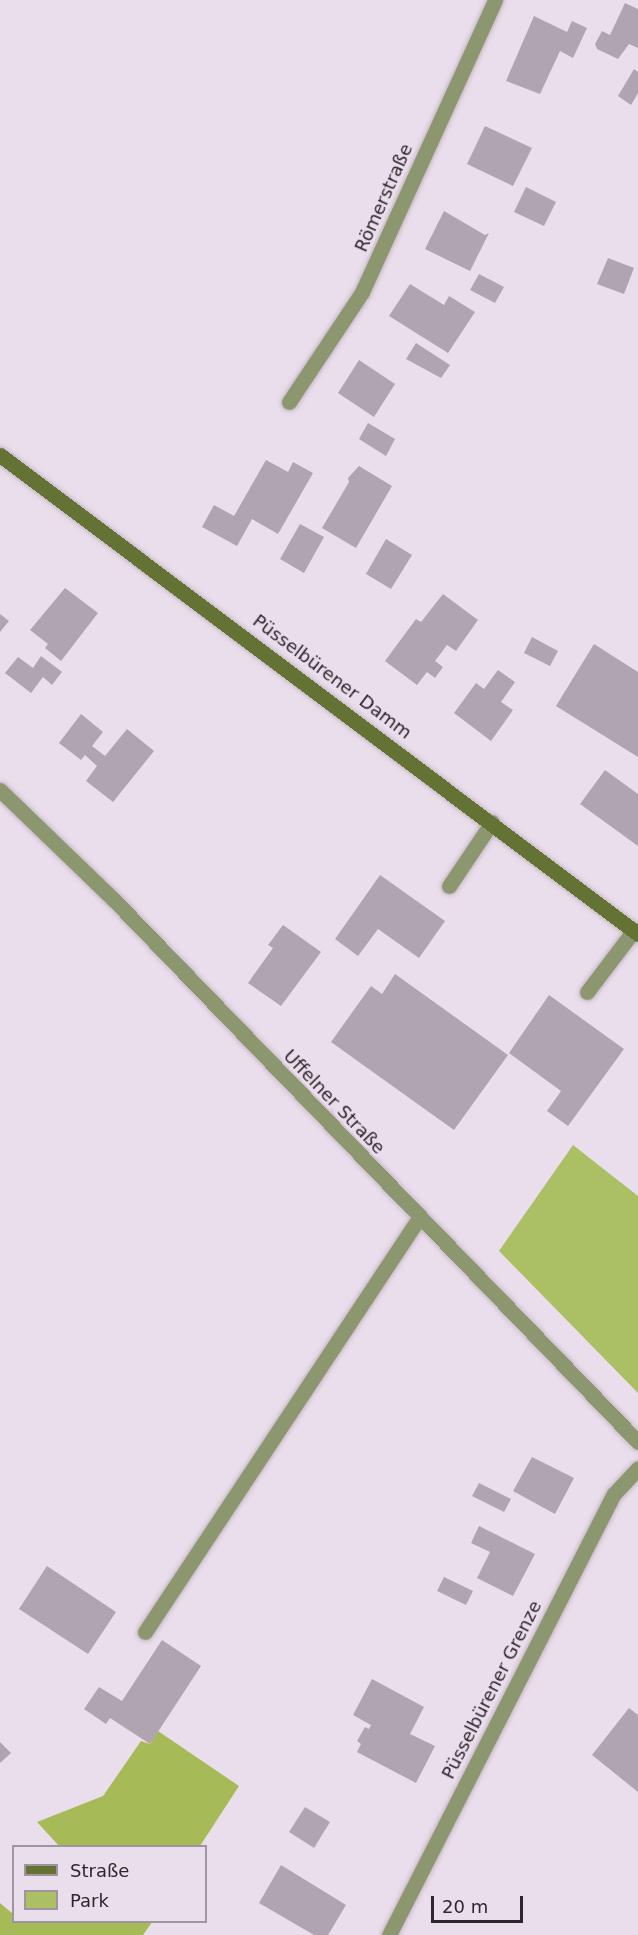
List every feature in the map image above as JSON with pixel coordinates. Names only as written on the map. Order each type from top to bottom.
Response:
[{"type":"main road","name":"Püsselbürener Damm","points":[[0,455],[637,929]]},
{"type":"street","name":"Römerstraße","points":[[289,402],[363,292],[495,0]]},
{"type":"street","name":"Uffelner Straße","points":[[0,790],[114,900],[418,1219],[638,1442]]},
{"type":"street","points":[[449,886],[492,822]]},
{"type":"street","points":[[587,992],[637,929]]},
{"type":"street","points":[[146,1632],[418,1219]]},
{"type":"street","name":"Püsselbürener Grenze","points":[[389,1935],[614,1494],[638,1468]]},
{"type":"green space","points":[[573,1145],[638,1196],[638,1393],[499,1251]]},
{"type":"green space","points":[[158,1731],[239,1786],[201,1845],[58,1845],[37,1822],[103,1796],[141,1741],[150,1744]]},
{"type":"green space","points":[[0,1903],[12,1913],[12,1923],[151,1923],[143,1935],[0,1935]]},
{"type":"building","points":[[625,3],[638,9],[638,48],[629,44],[618,59],[597,49],[595,44],[602,31],[610,35]]},
{"type":"building","points":[[534,16],[567,32],[572,21],[587,28],[573,58],[560,51],[540,94],[506,81]]},
{"type":"building","points":[[634,69],[638,72],[638,93],[631,105],[618,96]]},
{"type":"building","points":[[485,126],[532,148],[513,186],[467,164]]},
{"type":"building","points":[[526,187],[556,202],[544,226],[514,212]]},
{"type":"building","points":[[444,211],[485,235],[489,233],[470,271],[425,249]]},
{"type":"building","points":[[608,258],[634,268],[624,294],[597,284]]},
{"type":"building","points":[[479,274],[504,287],[495,303],[470,290]]},
{"type":"building","points":[[410,284],[444,305],[449,296],[475,312],[448,353],[389,316]]},
{"type":"building","points":[[416,343],[450,365],[441,378],[406,359]]},
{"type":"building","points":[[359,360],[395,384],[374,417],[338,393]]},
{"type":"building","points":[[368,423],[395,439],[386,456],[359,439]]},
{"type":"building","points":[[266,460],[288,472],[293,462],[313,473],[278,534],[252,519],[237,546],[202,527],[214,505],[234,516]]},
{"type":"building","points":[[359,466],[392,486],[356,548],[322,528],[349,482],[348,478]]},
{"type":"building","points":[[300,524],[324,537],[304,573],[280,559]]},
{"type":"building","points":[[386,539],[412,555],[391,589],[366,574]]},
{"type":"building","points":[[65,588],[98,613],[61,661],[45,648],[48,644],[30,630]]},
{"type":"building","points":[[443,594],[478,620],[456,651],[447,645],[435,661],[443,667],[435,678],[427,672],[417,685],[385,661],[416,619],[421,622]]},
{"type":"building","points":[[0,614],[9,621],[0,632]]},
{"type":"building","points":[[532,637],[558,651],[550,666],[524,653]]},
{"type":"building","points":[[594,644],[638,672],[638,757],[556,706]]},
{"type":"building","points":[[41,656],[62,672],[52,685],[43,677],[31,693],[5,673],[18,657],[33,668]]},
{"type":"building","points":[[498,670],[515,682],[501,702],[513,710],[491,741],[454,713],[476,683],[484,689]]},
{"type":"building","points":[[81,714],[103,732],[92,746],[105,756],[127,729],[154,751],[113,802],[86,781],[97,766],[85,755],[81,760],[59,743]]},
{"type":"building","points":[[605,770],[638,794],[638,846],[580,804]]},
{"type":"building","points":[[380,875],[445,921],[419,958],[378,929],[358,956],[335,939]]},
{"type":"building","points":[[283,925],[321,952],[281,1006],[248,983],[273,948],[268,945]]},
{"type":"building","points":[[395,974],[508,1055],[454,1130],[331,1042],[371,986],[382,994]]},
{"type":"building","points":[[549,995],[624,1049],[568,1126],[547,1111],[561,1091],[509,1053]]},
{"type":"building","points":[[532,1457],[574,1478],[555,1514],[513,1491]]},
{"type":"building","points":[[479,1483],[511,1499],[504,1512],[472,1496]]},
{"type":"building","points":[[479,1526],[535,1554],[513,1596],[477,1578],[490,1552],[471,1543]]},
{"type":"building","points":[[47,1566],[116,1612],[88,1654],[19,1609]]},
{"type":"building","points":[[444,1577],[473,1591],[466,1605],[437,1591]]},
{"type":"building","points":[[162,1640],[201,1666],[150,1744],[110,1718],[106,1724],[84,1709],[99,1687],[122,1701]]},
{"type":"building","points":[[372,1679],[424,1707],[410,1734],[435,1746],[416,1783],[357,1752],[361,1744],[357,1741],[365,1727],[369,1729],[371,1725],[353,1715]]},
{"type":"building","points":[[629,1708],[638,1715],[638,1792],[592,1755]]},
{"type":"building","points":[[0,1742],[11,1753],[0,1763]]},
{"type":"building","points":[[305,1807],[330,1822],[314,1848],[289,1832]]},
{"type":"building","points":[[281,1865],[346,1905],[328,1935],[314,1935],[259,1903]]}]
